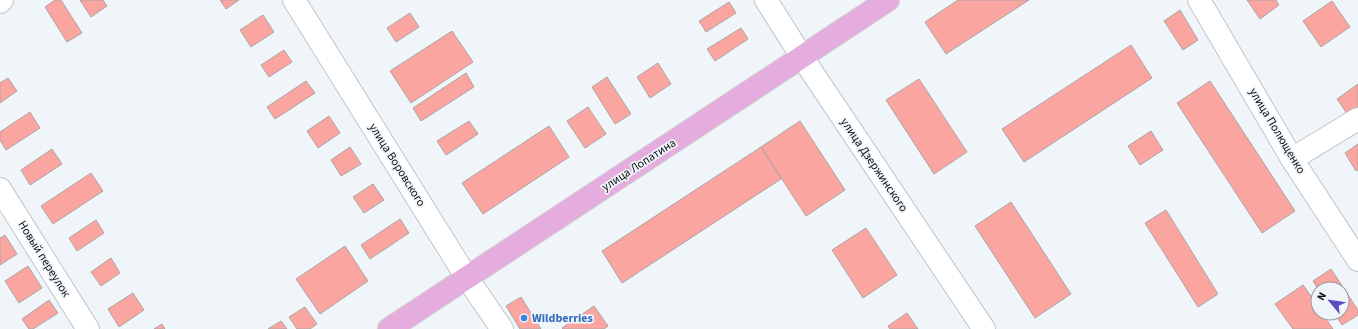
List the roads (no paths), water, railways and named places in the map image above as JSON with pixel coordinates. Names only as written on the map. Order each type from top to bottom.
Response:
[{"type":"main road","name":"улица Лопатина","points":[[389,329],[888,0]]},
{"type":"street","name":"улица Воровского","points":[[294,0],[467,278],[502,329]]},
{"type":"street","name":"улица Дзержинского","points":[[766,0],[802,57],[984,329]]},
{"type":"street","name":"улица Полющенко","points":[[1199,0],[1292,158],[1358,260]]},
{"type":"street","points":[[1292,158],[1358,119]]},
{"type":"street","name":"Новый переулок","points":[[0,189],[88,329]]},
{"type":"place","name":"Wildberries","points":[[524,318]]}]
